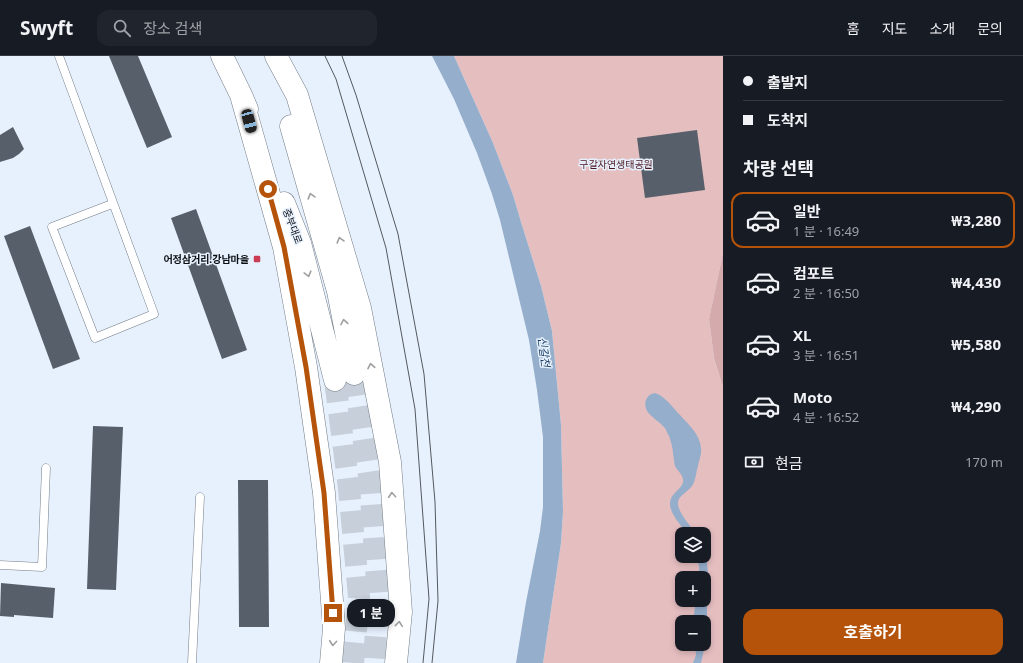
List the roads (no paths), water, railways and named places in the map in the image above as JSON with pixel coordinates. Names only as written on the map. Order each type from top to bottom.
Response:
[{"type":"main road","name":"중부대로","points":[[222,56],[242,95],[300,243],[344,377],[338,291],[280,87],[268,56]]},
{"type":"main road","points":[[276,56],[297,95],[360,308],[390,462],[400,612],[396,663]]},
{"type":"main road","points":[[242,95],[284,247],[306,367],[324,493],[334,628],[331,663]]},
{"type":"lane","points":[[59,56],[112,204],[154,314],[95,338],[52,228],[112,204]]},
{"type":"lane","points":[[0,565],[42,567],[46,468]]},
{"type":"lane","points":[[192,663],[200,497]]},
{"type":"water","name":"신갈천","points":[[432,56],[454,56],[493,143],[513,195],[541,286],[552,331],[561,425],[563,512],[561,543],[543,663],[516,663],[543,507],[543,437],[529,340],[500,220],[492,194],[477,153],[454,99]]},
{"type":"water","points":[[655,393],[665,399],[690,426],[700,443],[701,455],[694,481],[692,486],[680,497],[678,502],[678,506],[682,514],[691,527],[682,527],[673,515],[671,509],[671,499],[682,485],[683,480],[682,475],[675,466],[672,445],[666,429],[650,415],[646,408],[646,400],[650,395]]},
{"type":"water","points":[[698,563],[707,563],[708,571],[699,571]]},
{"type":"water","points":[[695,607],[707,607],[707,615],[694,615]]},
{"type":"water","points":[[696,651],[704,651],[701,663],[693,663],[696,655]]},
{"type":"tunnel","points":[[354,374],[370,483],[378,596],[374,663]]},
{"type":"tunnel","points":[[335,380],[349,488],[359,596],[353,663]]},
{"type":"tram line","points":[[325,56],[336,79],[386,248],[415,409],[429,599],[423,663]]},
{"type":"tram line","points":[[342,56],[356,95],[398,234],[424,374],[435,502],[438,601],[432,663]]},
{"type":"place","name":"어정삼거리.강남마을","points":[[257,259]]},
{"type":"park label","name":"구갈자연생태공원","points":[[616,164]]}]
